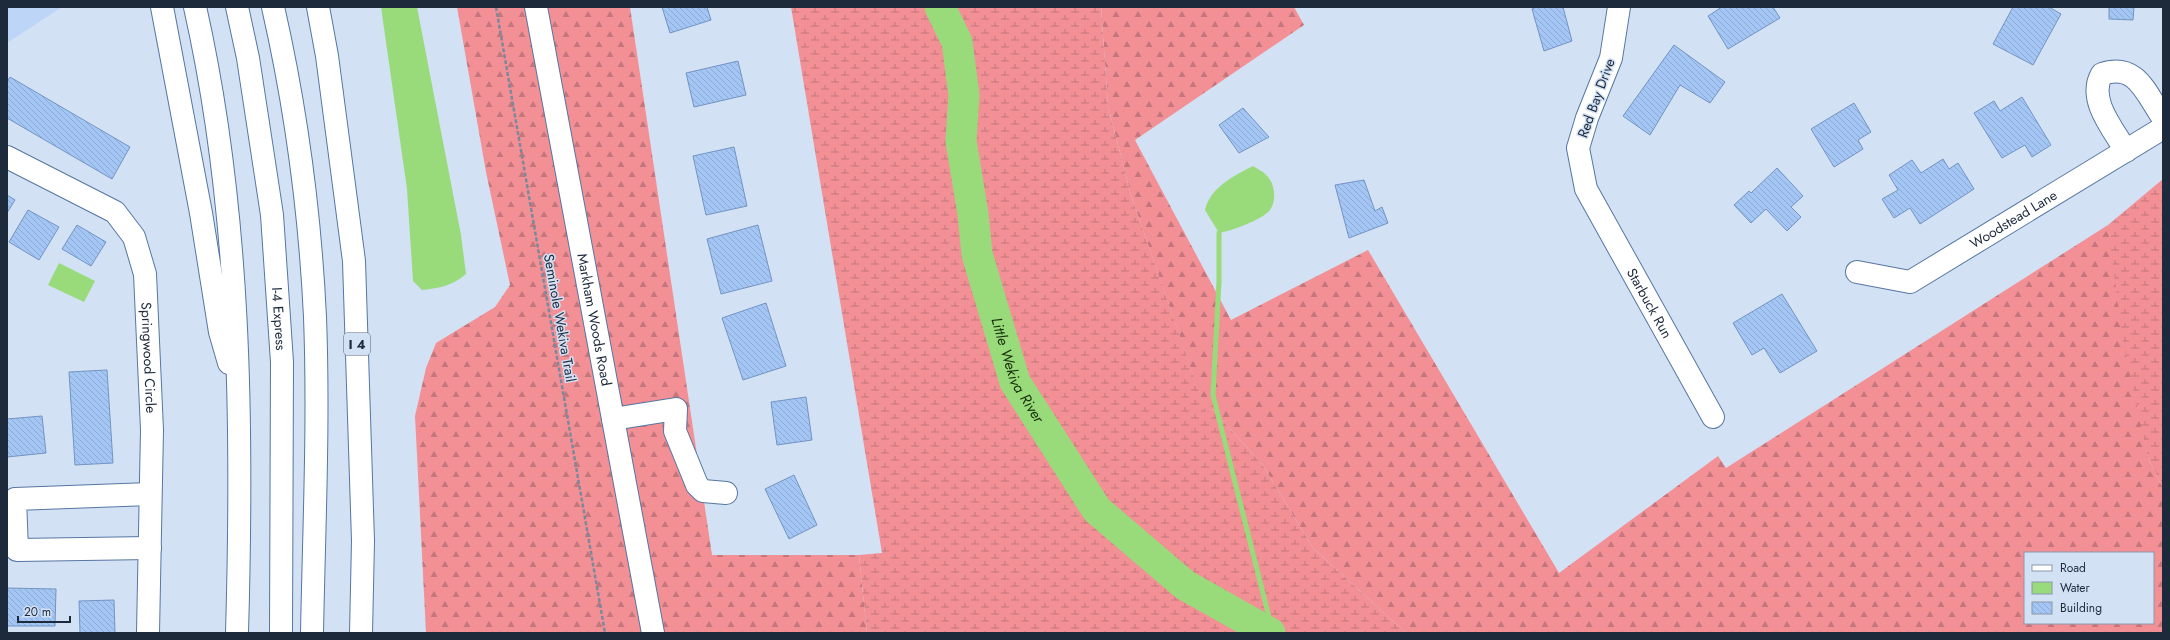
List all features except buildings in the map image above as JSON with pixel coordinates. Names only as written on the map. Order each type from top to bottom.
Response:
[{"type":"main road","points":[[162,7],[200,205],[220,332],[239,394]]},
{"type":"main road","points":[[195,7],[202,35],[224,176],[239,394],[237,633]]},
{"type":"main road","name":"I-4 Express","points":[[237,7],[248,58],[272,215],[282,362],[281,633]]},
{"type":"main road","points":[[273,7],[305,189],[315,316],[316,415],[312,633]]},
{"type":"main road","name":"I 4","points":[[318,7],[327,56],[354,261],[362,541],[361,633]]},
{"type":"main road","name":"Markham Woods Road","points":[[536,7],[653,633]]},
{"type":"main road","name":"Red Bay Drive","points":[[1586,189],[1578,148],[1587,118],[1611,58],[1619,7]]},
{"type":"main road","points":[[2126,151],[2098,102],[2097,83],[2102,74],[2112,70],[2125,71],[2134,76],[2163,118]]},
{"type":"main road","name":"Woodstead Lane","points":[[1857,272],[1910,282],[2163,128]]},
{"type":"main road","name":"Springwood Circle","points":[[7,157],[115,212],[134,237],[145,274],[152,430],[148,633]]},
{"type":"main road","name":"Starbuck Run","points":[[1586,189],[1713,417]]},
{"type":"main road","points":[[613,419],[676,409],[675,431],[697,485],[703,491],[726,492]]},
{"type":"main road","points":[[150,494],[15,499],[17,550],[150,548]]},
{"type":"path","name":"Seminole Wekiva Trail","points":[[496,7],[604,633]]},
{"type":"shaded area","points":[[7,7],[62,7],[7,43]]},
{"type":"green space","points":[[457,7],[527,7],[644,633],[426,633],[415,416],[426,368],[436,343],[495,307],[510,285],[486,172]]},
{"type":"green space","points":[[545,7],[630,7],[712,555],[859,555],[867,633],[662,633]]},
{"type":"green space","points":[[791,7],[1101,7],[1108,106],[1131,195],[1206,412],[1212,409],[1262,464],[1313,548],[1406,633],[867,633],[859,555],[882,553]]},
{"type":"green space","points":[[1101,7],[1294,7],[1304,25],[1135,140],[1231,320],[1368,250],[1559,573],[1718,456],[1726,468],[2108,225],[2148,458],[2163,488],[2163,633],[1406,633],[1313,548],[1262,464],[1212,409],[1206,413],[1131,195],[1108,106]]},
{"type":"green space","points":[[2163,179],[2163,488],[2148,458],[2122,337],[2108,225]]},
{"type":"water","points":[[381,7],[417,7],[461,235],[466,274],[451,284],[440,287],[422,290],[413,281],[407,189]]},
{"type":"water","points":[[1253,166],[1262,171],[1269,178],[1273,187],[1274,201],[1270,210],[1254,221],[1219,233],[1205,210],[1208,202],[1217,189],[1223,184]]},
{"type":"water","points":[[59,263],[95,281],[84,302],[48,285]]},
{"type":"waterway","name":"Little Wekiva River","points":[[940,7],[957,42],[964,95],[961,141],[973,214],[977,254],[1015,382],[1097,510],[1185,585],[1270,633]]},
{"type":"waterway","points":[[1219,233],[1219,281],[1213,395],[1273,633]]}]
